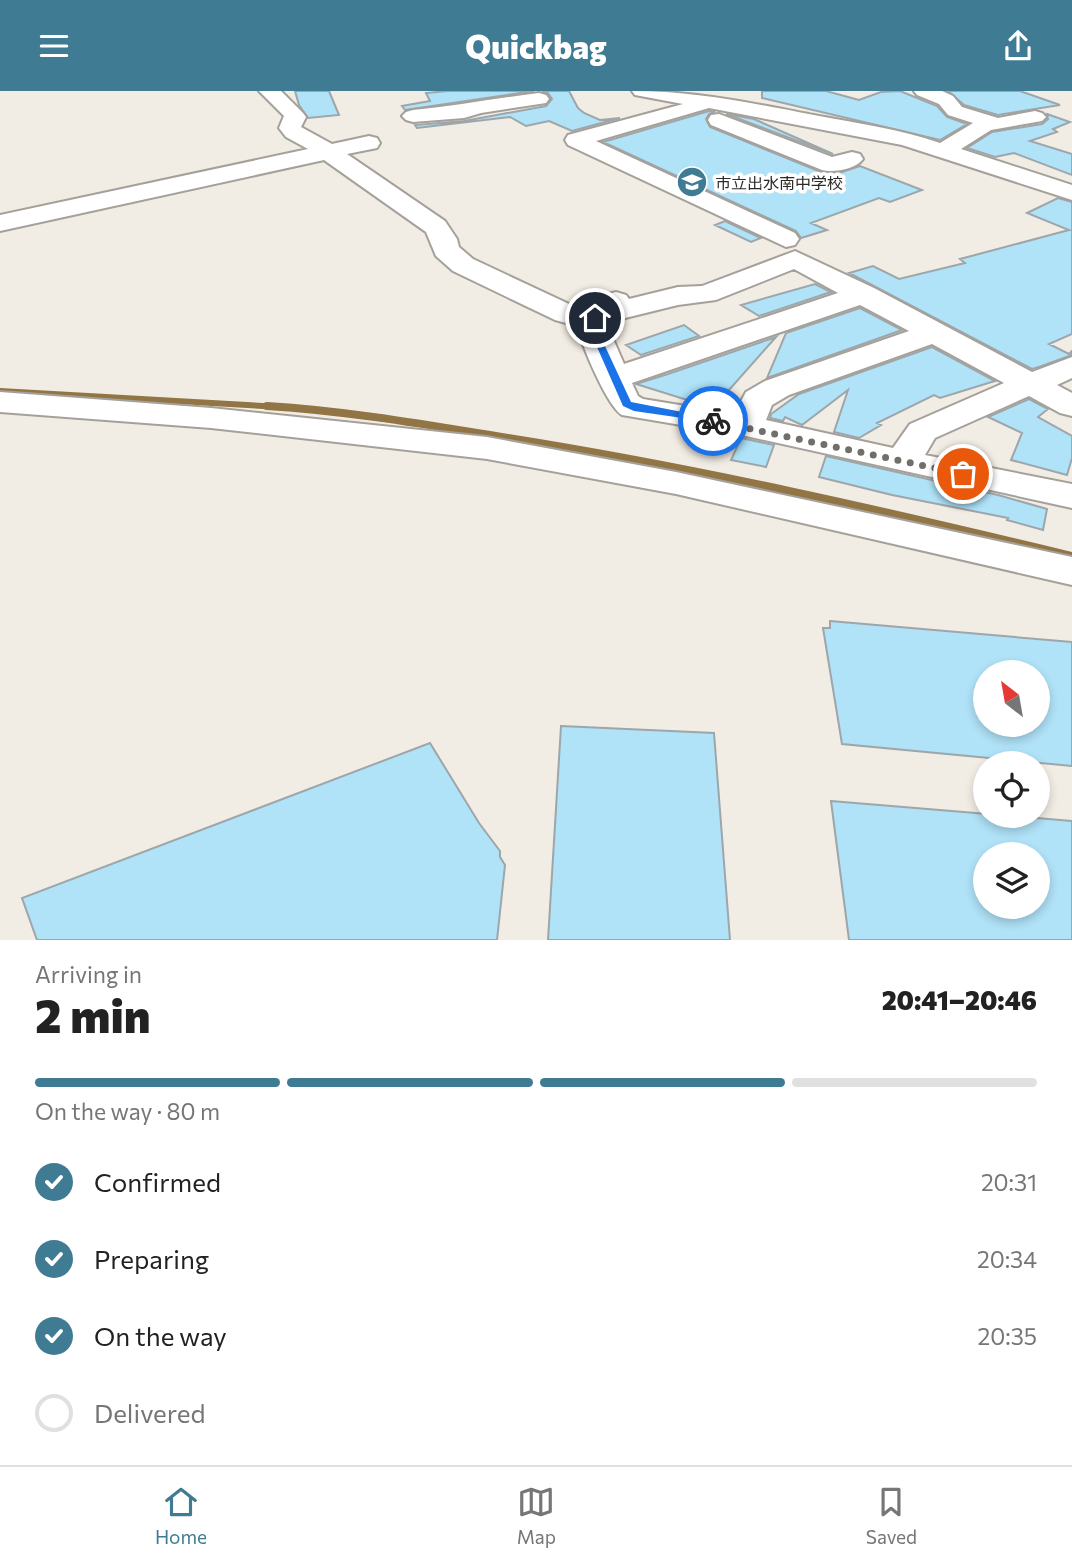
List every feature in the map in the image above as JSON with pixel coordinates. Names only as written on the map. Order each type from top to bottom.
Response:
[{"type":"street","points":[[269,91],[293,113],[295,117],[290,128],[294,132],[327,151],[436,227],[446,250],[463,265],[566,314],[623,300]]},
{"type":"street","points":[[642,91],[699,106],[831,165],[852,159]]},
{"type":"street","points":[[742,107],[774,91]]},
{"type":"street","points":[[924,91],[946,100],[955,111],[990,122],[944,150]]},
{"type":"street","points":[[413,116],[538,98]]},
{"type":"street","points":[[786,239],[576,141],[699,106],[742,107],[907,139],[1072,193]]},
{"type":"street","points":[[986,124],[1001,124],[1032,106]]},
{"type":"street","points":[[0,223],[369,143]]},
{"type":"street","points":[[1072,406],[795,259],[706,294],[678,296],[606,314],[591,322],[626,404],[634,408],[746,426],[1072,496]]},
{"type":"street","points":[[614,377],[864,294]]},
{"type":"street","points":[[746,426],[758,399],[776,388],[934,333]]},
{"type":"street","points":[[903,461],[922,431],[956,414],[1072,367]]},
{"type":"street","points":[[0,402],[224,420],[487,448],[676,483],[1072,571]]},
{"type":"building","points":[[295,91],[329,91],[339,115],[308,118],[299,105]]},
{"type":"building","points":[[534,91],[405,110],[402,106],[430,101],[426,93]]},
{"type":"building","points":[[542,91],[569,91],[578,108],[584,113],[600,120],[620,118],[572,131],[549,121],[526,126],[510,117],[417,128],[415,125],[464,121],[546,106],[552,99],[548,93]]},
{"type":"building","points":[[762,91],[826,91],[859,100],[881,92],[900,91],[937,106],[947,117],[967,124],[940,140],[762,98]]},
{"type":"building","points":[[948,91],[1020,91],[1060,105],[998,115],[964,105]]},
{"type":"building","points":[[709,111],[715,112],[709,114],[706,119],[710,127],[821,172],[839,173],[860,166],[922,190],[890,202],[879,198],[811,223],[827,230],[801,238],[796,231],[603,142]]},
{"type":"building","points":[[726,114],[754,119],[833,154],[832,154]]},
{"type":"building","points":[[1047,114],[1070,122],[1053,129],[1057,132],[1030,141],[1072,154],[1072,175],[1014,153],[995,157],[967,148],[992,132],[1042,124],[1048,119]]},
{"type":"building","points":[[1058,198],[1072,202],[1072,334],[1049,344],[1069,354],[1072,351],[1072,355],[1039,367],[1032,369],[849,273],[873,266],[899,279],[965,263],[960,259],[1069,230],[1027,213]]},
{"type":"building","points":[[725,221],[761,238],[751,242],[715,225]]},
{"type":"building","points":[[815,284],[831,292],[759,316],[741,305]]},
{"type":"building","points":[[860,308],[902,330],[767,378],[786,333]]},
{"type":"building","points":[[684,325],[699,336],[641,355],[626,345]]},
{"type":"building","points":[[776,337],[713,408],[636,384],[668,374]]},
{"type":"building","points":[[932,347],[995,381],[940,398],[934,395],[877,423],[881,425],[859,438],[834,432],[848,390],[802,425],[785,417],[783,421],[770,418],[771,414],[799,394]]},
{"type":"building","points":[[1029,399],[1048,409],[1038,417],[1072,436],[1072,458],[1067,475],[1011,460],[1022,433],[988,417]]},
{"type":"building","points":[[741,438],[774,445],[766,467],[731,460]]},
{"type":"building","points":[[826,456],[998,495],[1047,509],[1043,530],[1007,520],[1008,518],[892,495],[819,477]]},
{"type":"building","points":[[830,621],[1072,642],[1072,766],[1050,764],[1050,751],[973,751],[973,757],[842,744],[823,628],[830,628]]},
{"type":"building","points":[[561,726],[714,733],[730,940],[548,940]]},
{"type":"building","points":[[430,743],[479,823],[500,851],[505,865],[497,940],[37,940],[22,898]]},
{"type":"building","points":[[831,801],[973,813],[973,828],[1050,828],[1050,819],[1072,821],[1072,940],[849,940]]},
{"type":"waterway","points":[[0,391],[276,407]]},
{"type":"waterway","points":[[267,406],[276,407]]},
{"type":"waterway","points":[[276,407],[298,408]]},
{"type":"waterway","points":[[276,407],[388,419],[650,463],[861,507],[1072,556]]},
{"type":"way so far","points":[[713,421],[963,474]]},
{"type":"place","name":"市立出水南中学校","points":[[692,182]]},
{"type":"route","points":[[595,318],[591,322],[594,331],[606,353],[608,365],[626,404],[634,408],[713,421]]}]
